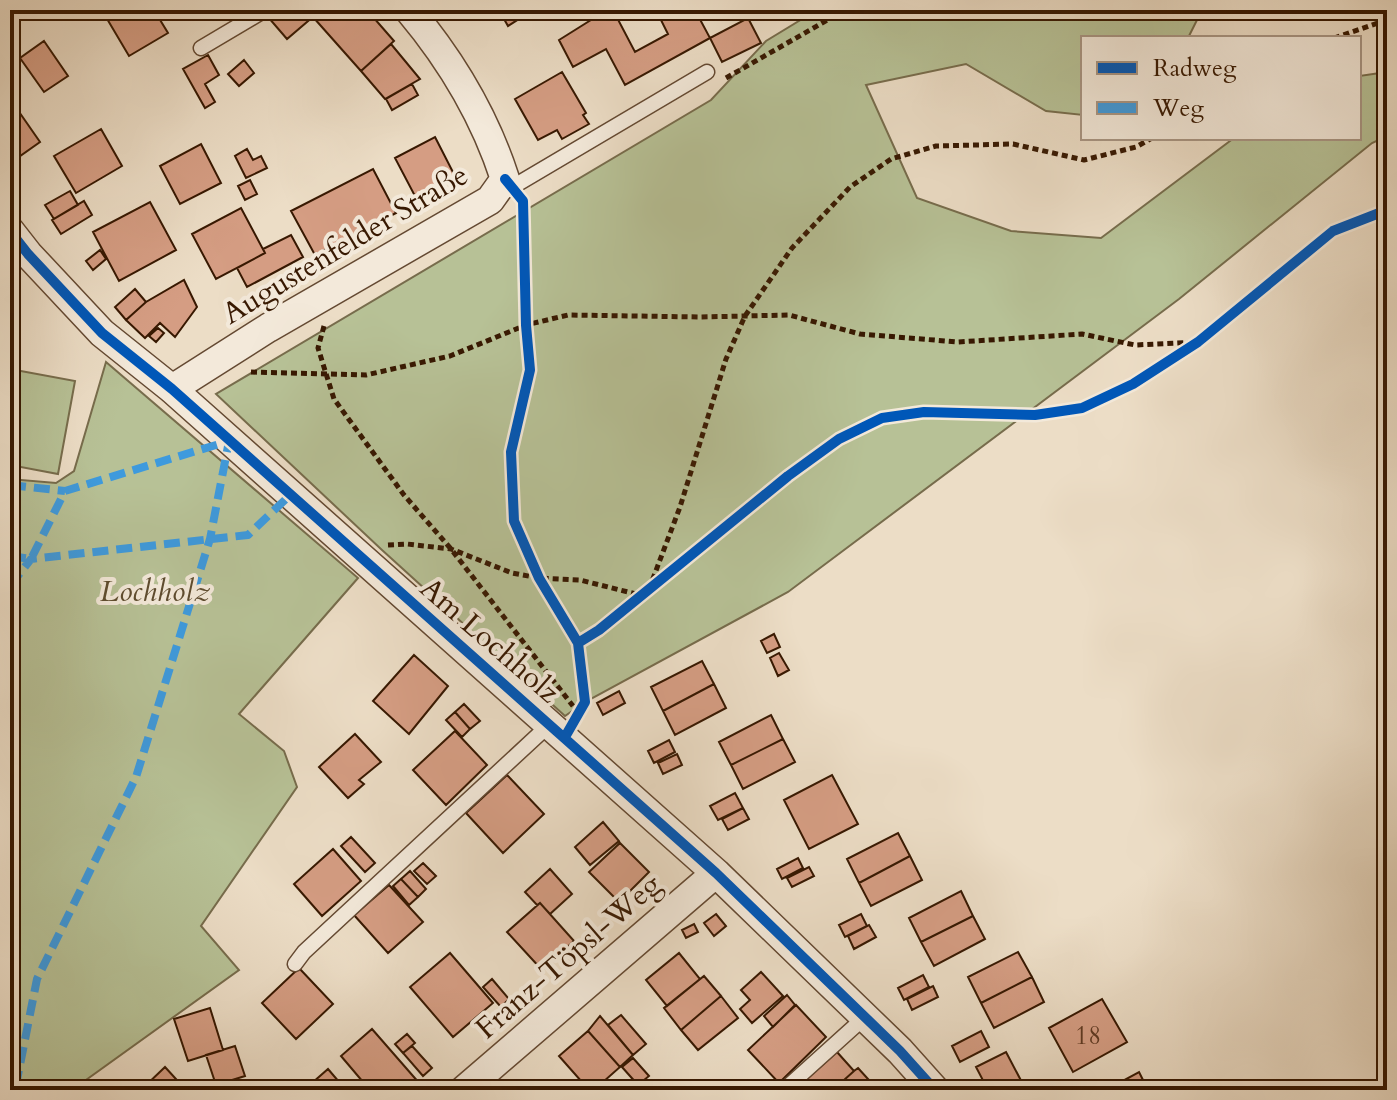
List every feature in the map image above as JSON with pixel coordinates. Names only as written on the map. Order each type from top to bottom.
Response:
[{"type":"street","name":"Augustenfelder Straße","points":[[172,389],[268,328],[490,200],[505,179],[493,142],[440,47],[409,10]]},
{"type":"street","name":"Am Lochholz","points":[[10,231],[19,262],[172,389],[716,873],[900,1051],[935,1090]]},
{"type":"street","name":"Franz-Töpsl-Weg","points":[[464,1090],[716,873]]},
{"type":"lane","points":[[201,48],[265,10]]},
{"type":"lane","points":[[490,200],[707,72]]},
{"type":"lane","points":[[295,964],[400,861],[550,724]]},
{"type":"lane","points":[[784,1090],[865,1017]]},
{"type":"path","points":[[1340,36],[1387,20]]},
{"type":"path","points":[[645,592],[680,507],[726,359],[745,316],[792,248],[850,187],[891,159],[936,146],[1013,144],[1084,160],[1136,147],[1148,140]]},
{"type":"path","points":[[334,292],[318,348],[334,399],[404,495],[451,549],[578,713],[585,702]]},
{"type":"path","points":[[526,313],[527,340]]},
{"type":"path","points":[[248,372],[366,375],[450,356],[526,325],[568,315],[789,315],[860,334],[958,342],[1082,334],[1135,345],[1198,342]]},
{"type":"path","points":[[1172,359],[1210,332]]},
{"type":"path","points":[[347,547],[407,544],[451,549],[512,573],[580,580],[645,592]]},
{"type":"path","points":[[533,564],[546,591]]},
{"type":"path","points":[[630,604],[661,579]]},
{"type":"green space","points":[[817,10],[1202,10],[1189,36],[1081,36],[1081,115],[1046,111],[966,64],[866,85],[917,198],[1011,231],[1101,238],[1231,140],[1361,140],[1361,76],[1387,72],[1387,136],[1372,143],[1179,299],[788,592],[585,702],[565,716],[216,394],[711,100],[766,41]]},
{"type":"green space","name":"Lochholz","points":[[106,362],[358,578],[239,714],[284,751],[297,787],[201,926],[239,970],[72,1090],[10,1090],[10,479],[56,483],[74,471]]},
{"type":"green space","points":[[10,369],[75,381],[58,474],[10,465]]},
{"type":"building","points":[[154,10],[168,33],[129,56],[103,12]]},
{"type":"building","points":[[280,10],[321,10],[287,39],[268,17]]},
{"type":"building","points":[[321,10],[367,10],[394,41],[361,71],[313,17]]},
{"type":"building","points":[[499,10],[533,10],[508,26]]},
{"type":"building","points":[[607,10],[613,10],[635,52],[668,34],[656,10],[695,10],[710,38],[625,85],[606,49],[573,67],[559,40]]},
{"type":"building","points":[[748,18],[761,43],[722,62],[710,38]]},
{"type":"building","points":[[44,41],[68,76],[44,92],[20,58]]},
{"type":"building","points":[[391,44],[420,79],[385,99],[361,71]]},
{"type":"building","points":[[208,55],[219,75],[205,84],[215,102],[205,108],[183,69]]},
{"type":"building","points":[[244,60],[254,73],[239,86],[228,74]]},
{"type":"building","points":[[562,72],[586,113],[583,115],[589,124],[562,139],[557,130],[538,140],[515,99]]},
{"type":"building","points":[[412,84],[418,95],[392,110],[386,99]]},
{"type":"building","points":[[15,106],[40,142],[13,161],[10,157],[10,109]]},
{"type":"building","points":[[101,129],[122,166],[76,193],[54,156]]},
{"type":"building","points":[[435,137],[456,178],[416,198],[395,158]]},
{"type":"building","points":[[201,144],[221,183],[180,204],[160,166]]},
{"type":"building","points":[[247,149],[253,160],[261,156],[267,168],[246,178],[235,156]]},
{"type":"building","points":[[373,169],[396,213],[315,255],[291,211]]},
{"type":"building","points":[[250,180],[257,194],[245,200],[238,186]]},
{"type":"building","points":[[70,191],[78,205],[54,219],[45,205]]},
{"type":"building","points":[[84,201],[92,215],[61,234],[52,220]]},
{"type":"building","points":[[150,202],[176,250],[119,281],[93,232]]},
{"type":"building","points":[[241,208],[265,253],[216,279],[192,234]]},
{"type":"building","points":[[291,235],[303,257],[247,287],[237,268],[265,253],[263,249]]},
{"type":"building","points":[[100,250],[106,259],[93,270],[86,261]]},
{"type":"building","points":[[184,280],[197,307],[175,337],[160,323],[145,338],[126,320],[146,302]]},
{"type":"building","points":[[135,289],[146,302],[126,320],[115,307]]},
{"type":"building","points":[[158,328],[164,333],[156,342],[149,336]]},
{"type":"building","points":[[774,634],[780,647],[767,653],[761,641]]},
{"type":"building","points":[[779,653],[789,670],[778,676],[770,658]]},
{"type":"building","points":[[414,655],[448,686],[409,734],[373,701]]},
{"type":"building","points":[[702,661],[714,684],[663,711],[651,687]]},
{"type":"building","points":[[714,684],[726,708],[675,735],[663,711]]},
{"type":"building","points":[[619,691],[625,703],[603,715],[597,703]]},
{"type":"building","points":[[464,704],[480,721],[470,729],[455,712]]},
{"type":"building","points":[[455,712],[470,729],[462,737],[446,720]]},
{"type":"building","points":[[771,715],[783,739],[731,765],[719,742]]},
{"type":"building","points":[[455,731],[487,765],[446,805],[413,770]]},
{"type":"building","points":[[355,734],[381,762],[359,780],[364,784],[348,798],[319,767]]},
{"type":"building","points":[[783,739],[795,762],[743,789],[731,765]]},
{"type":"building","points":[[669,740],[675,752],[654,763],[648,751]]},
{"type":"building","points":[[677,754],[682,765],[663,774],[658,763]]},
{"type":"building","points":[[507,775],[544,814],[503,853],[466,813]]},
{"type":"building","points":[[832,775],[858,824],[809,849],[784,800]]},
{"type":"building","points":[[735,793],[743,808],[718,820],[710,806]]},
{"type":"building","points":[[743,808],[749,819],[728,830],[722,819]]},
{"type":"building","points":[[603,822],[619,841],[590,865],[575,847]]},
{"type":"building","points":[[898,833],[910,856],[859,883],[847,859]]},
{"type":"building","points":[[351,837],[375,863],[365,872],[341,846]]},
{"type":"building","points":[[620,843],[649,872],[619,902],[589,872]]},
{"type":"building","points":[[333,849],[361,881],[322,916],[294,884]]},
{"type":"building","points":[[910,856],[922,880],[871,906],[859,883]]},
{"type":"building","points":[[798,858],[803,868],[782,879],[777,869]]},
{"type":"building","points":[[423,863],[436,876],[427,884],[414,871]]},
{"type":"building","points":[[809,867],[814,876],[792,887],[787,878]]},
{"type":"building","points":[[550,869],[572,894],[550,914],[525,892]]},
{"type":"building","points":[[410,871],[426,889],[418,897],[401,879]]},
{"type":"building","points":[[401,879],[418,897],[409,905],[393,886]]},
{"type":"building","points":[[389,885],[423,922],[388,953],[354,915]]},
{"type":"building","points":[[961,891],[973,916],[921,942],[909,918]]},
{"type":"building","points":[[540,903],[574,941],[542,970],[507,932]]},
{"type":"building","points":[[716,914],[726,926],[714,936],[704,923]]},
{"type":"building","points":[[861,914],[867,926],[845,937],[839,925]]},
{"type":"building","points":[[973,916],[985,939],[934,966],[921,942]]},
{"type":"building","points":[[694,924],[698,932],[686,938],[682,930]]},
{"type":"building","points":[[869,925],[876,937],[854,949],[848,936]]},
{"type":"building","points":[[1018,952],[1032,977],[981,1003],[968,977]]},
{"type":"building","points":[[450,953],[493,1003],[453,1037],[410,987]]},
{"type":"building","points":[[679,953],[700,979],[667,1006],[646,980]]},
{"type":"building","points":[[299,968],[333,1004],[296,1039],[262,1003]]},
{"type":"building","points":[[761,972],[783,996],[752,1023],[740,1009],[750,1000],[741,990]]},
{"type":"building","points":[[923,975],[929,987],[904,1000],[898,988]]},
{"type":"building","points":[[704,976],[721,996],[681,1030],[664,1008]]},
{"type":"building","points":[[1032,977],[1044,1002],[994,1028],[981,1003]]},
{"type":"building","points":[[492,979],[509,999],[501,1007],[483,987]]},
{"type":"building","points":[[933,986],[938,997],[912,1010],[907,999]]},
{"type":"building","points":[[787,995],[795,1005],[773,1027],[764,1016]]},
{"type":"building","points":[[721,996],[738,1018],[698,1050],[681,1030]]},
{"type":"building","points":[[1102,999],[1127,1042],[1073,1072],[1049,1028]]},
{"type":"building","points":[[796,1005],[826,1037],[779,1083],[748,1050]]},
{"type":"building","points":[[210,1008],[223,1050],[188,1061],[174,1019]]},
{"type":"building","points":[[621,1015],[646,1044],[633,1055],[608,1025]]},
{"type":"building","points":[[600,1016],[633,1055],[620,1067],[588,1031]]},
{"type":"building","points":[[372,1029],[420,1084],[413,1090],[368,1090],[341,1056]]},
{"type":"building","points":[[588,1031],[620,1067],[594,1090],[589,1090],[559,1056]]},
{"type":"building","points":[[981,1031],[989,1047],[960,1062],[952,1046]]},
{"type":"building","points":[[407,1034],[415,1043],[403,1053],[395,1044]]},
{"type":"building","points":[[235,1046],[245,1076],[216,1085],[206,1055]]},
{"type":"building","points":[[412,1046],[432,1068],[423,1076],[403,1053]]},
{"type":"building","points":[[837,1052],[854,1071],[833,1090],[794,1090]]},
{"type":"building","points":[[1006,1052],[1026,1090],[988,1090],[976,1067]]},
{"type":"building","points":[[633,1058],[649,1076],[638,1085],[622,1067]]},
{"type":"building","points":[[165,1067],[186,1090],[141,1090]]},
{"type":"building","points":[[858,1068],[878,1090],[833,1090],[854,1071]]},
{"type":"building","points":[[328,1069],[346,1090],[304,1090]]},
{"type":"building","points":[[1139,1072],[1148,1090],[1106,1090]]},
{"type":"marked path","points":[[10,556],[31,559],[65,491],[229,441],[210,539],[136,777],[37,979],[15,1090]]},
{"type":"marked path","points":[[10,485],[65,491]]},
{"type":"marked path","points":[[10,586],[31,559],[248,535],[289,496]]},
{"type":"cycle path","points":[[505,179],[523,201],[530,370],[511,452],[514,521],[539,578],[578,643],[585,702],[565,737]]},
{"type":"cycle path","points":[[578,643],[599,630],[788,476],[839,439],[882,418],[924,412],[1035,415],[1082,408],[1133,384],[1198,342],[1333,231],[1387,210]]},
{"type":"cycle path","points":[[10,231],[102,333],[172,389],[716,873],[900,1051],[935,1090]]}]
